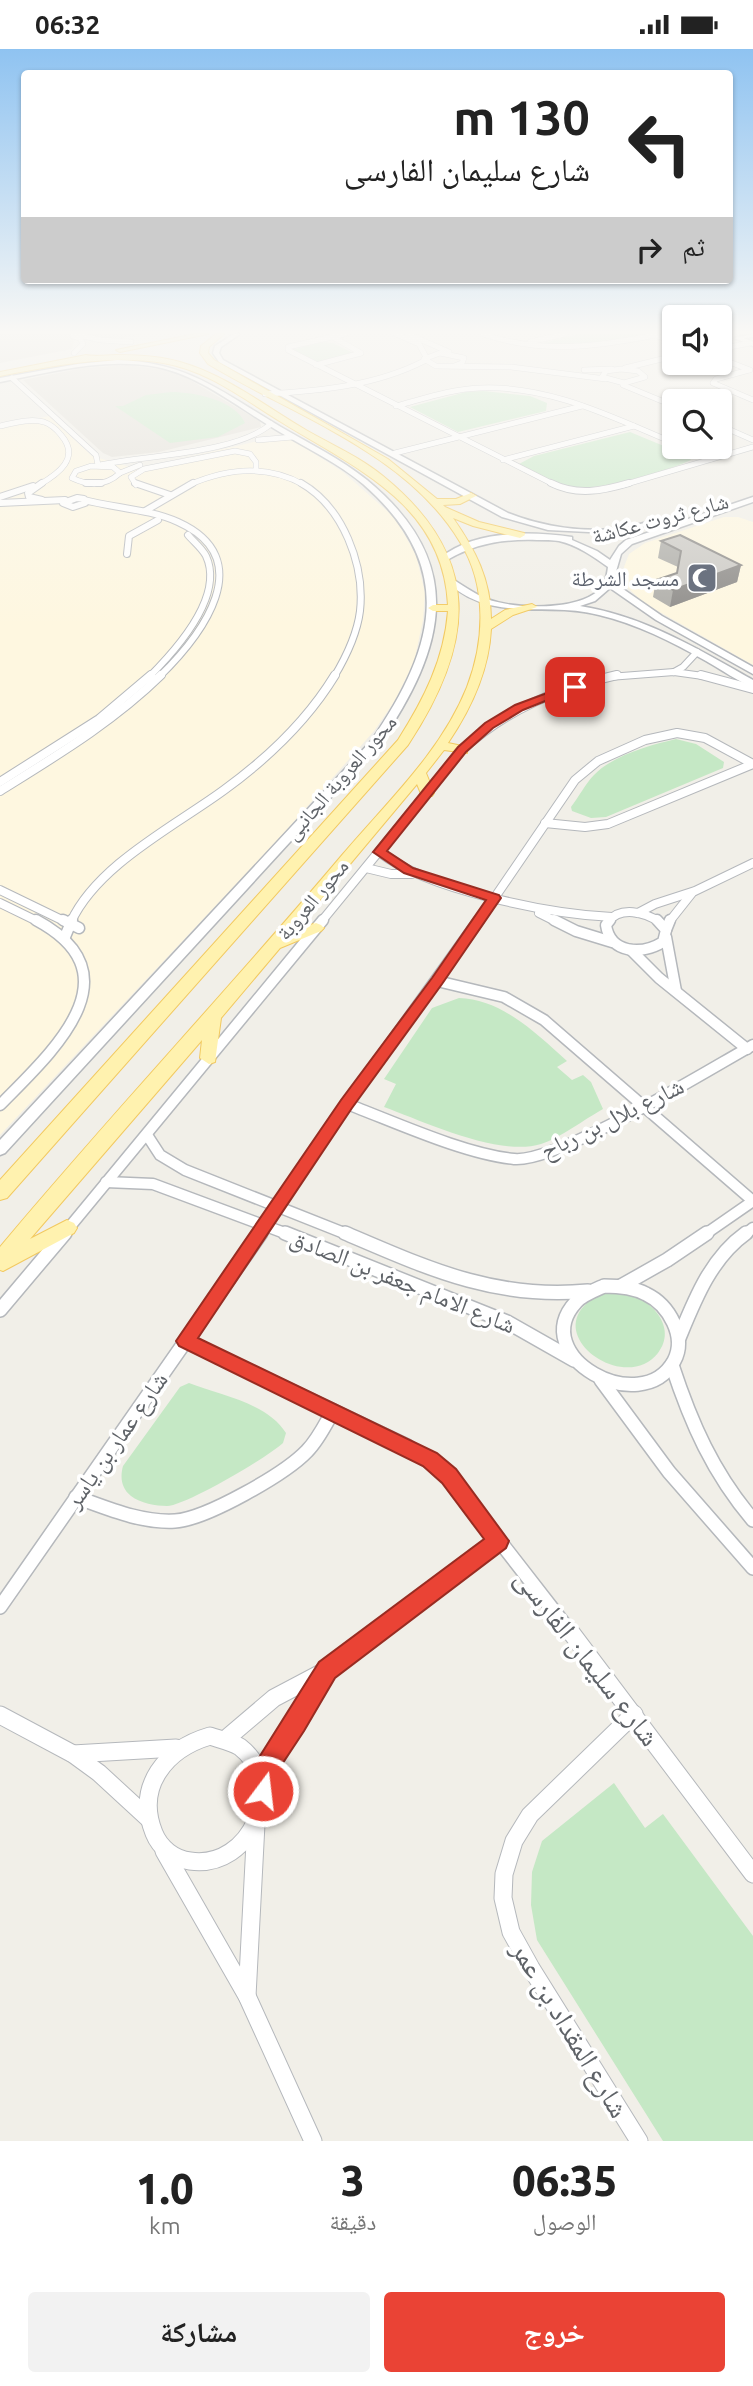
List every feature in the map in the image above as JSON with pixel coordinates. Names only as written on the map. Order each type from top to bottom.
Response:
[{"type":"main road","name":"محور العروبة","points":[[0,1193],[403,742],[419,719],[441,677],[453,636],[455,608],[452,582],[444,558],[422,520],[379,477],[304,432]]},
{"type":"main road","name":"محور العروبة","points":[[0,1263],[419,771],[440,745],[470,693],[480,668],[487,627],[486,601],[479,571],[467,545],[439,505],[382,460],[337,432]]},
{"type":"main road","points":[[309,447],[348,458]]},
{"type":"main road","points":[[366,483],[379,477]]},
{"type":"main road","points":[[439,505],[471,496]]},
{"type":"main road","points":[[439,505],[476,524],[520,535]]},
{"type":"main road","points":[[487,627],[509,612],[532,607]]},
{"type":"main road","points":[[433,608],[455,608]]},
{"type":"main road","points":[[440,745],[462,750]]},
{"type":"main road","points":[[419,771],[428,793]]},
{"type":"main road","points":[[273,945],[316,928]]},
{"type":"main road","points":[[209,1058],[213,1015]]},
{"type":"main road","points":[[0,1263],[67,1228]]},
{"type":"street","points":[[42,501],[29,497],[28,493],[60,472],[67,463],[69,450],[56,432]]},
{"type":"street","points":[[71,432],[96,455],[99,465]]},
{"type":"street","points":[[263,432],[155,457],[99,465],[73,473],[72,478],[78,482],[99,483],[112,480],[133,466],[265,438],[293,437]]},
{"type":"street","name":"محور العروبة الجانبى","points":[[0,1149],[375,743],[393,718],[419,672],[431,629],[433,608],[428,572],[414,538],[393,509],[366,483],[284,432]]},
{"type":"street","points":[[350,432],[395,453],[505,515],[527,523],[579,531],[622,530]]},
{"type":"street","points":[[446,432],[559,487],[585,492],[616,487],[711,459]]},
{"type":"street","points":[[395,453],[477,432]]},
{"type":"street","points":[[503,460],[612,432]]},
{"type":"street","points":[[734,432],[753,440]]},
{"type":"street","points":[[732,453],[753,447]]},
{"type":"street","points":[[170,495],[137,486],[131,477],[144,469],[238,450],[253,456],[256,470]]},
{"type":"street","points":[[99,465],[116,468],[120,473]]},
{"type":"street","points":[[64,939],[69,922],[81,903],[121,866],[235,781],[286,737],[323,695],[348,649],[358,622],[362,596],[358,563],[347,534],[322,502],[299,482],[285,475],[256,470],[214,475],[170,495],[145,511]]},
{"type":"street","points":[[0,497],[43,482]]},
{"type":"street","points":[[0,505],[66,501],[79,487],[78,482]]},
{"type":"street","points":[[82,502],[90,488],[99,483]]},
{"type":"street","name":"شارع ثروت عكاشة","points":[[444,558],[467,545],[492,538],[520,535],[584,539],[753,492]]},
{"type":"street","name":"شارع ثروت عكاشة","points":[[608,583],[611,565],[620,548],[637,538],[753,499]]},
{"type":"street","points":[[0,505],[66,501],[145,511],[206,540],[220,562],[221,576],[216,599],[191,642],[162,675],[118,713],[0,791]]},
{"type":"street","points":[[0,782],[112,709],[153,672],[180,641],[204,606],[212,567],[208,555],[197,541],[165,521],[82,502]]},
{"type":"street","points":[[127,554],[130,536],[165,521]]},
{"type":"street","points":[[562,539],[594,552],[611,565]]},
{"type":"street","points":[[452,582],[486,601],[532,607],[562,607],[626,618],[654,629],[697,652],[753,686]]},
{"type":"street","points":[[562,607],[599,595],[608,583],[659,618],[753,671]]},
{"type":"street","points":[[180,641],[191,642]]},
{"type":"street","points":[[674,672],[687,664],[697,652]]},
{"type":"street","points":[[0,1310],[462,750],[489,726],[508,713],[575,687],[618,675],[674,672],[753,686]]},
{"type":"street","name":"شارع عمار بن ياسر","points":[[0,1607],[347,1104],[437,981],[583,771],[606,756],[659,734],[691,734],[714,742],[753,764]]},
{"type":"street","points":[[545,823],[585,827],[607,824],[753,764]]},
{"type":"street","points":[[379,852],[392,862],[418,874],[528,907],[569,915],[612,917],[628,912],[652,917],[666,934],[676,991]]},
{"type":"street","points":[[638,913],[665,900],[695,891],[753,863]]},
{"type":"street","points":[[366,868],[391,874],[418,874]]},
{"type":"street","points":[[0,890],[79,928]]},
{"type":"street","points":[[631,950],[653,949],[666,934],[682,903],[695,891]]},
{"type":"street","points":[[0,903],[51,929],[64,939],[79,958],[85,977],[81,1008],[62,1040],[0,1105]]},
{"type":"street","points":[[528,907],[576,931],[631,950],[676,991],[750,1047]]},
{"type":"street","points":[[612,917],[605,929],[614,943]]},
{"type":"street","points":[[437,981],[484,990],[518,1003],[557,1030],[753,1201],[667,1260],[621,1286]]},
{"type":"street","name":"شارع بلال بن رباح","points":[[347,1104],[485,1154],[516,1159],[547,1154],[644,1106],[750,1047]]},
{"type":"street","name":"شارع الامام جعفر بن الصادق","points":[[147,1135],[160,1155],[171,1164],[279,1205],[442,1274],[469,1282],[557,1294],[588,1291]]},
{"type":"street","name":"شارع الامام جعفر بن الصادق","points":[[106,1182],[153,1184],[266,1225],[507,1322],[575,1360]]},
{"type":"street","points":[[601,1380],[628,1385],[641,1384],[664,1374],[672,1365],[679,1338],[702,1283],[728,1247],[753,1229]]},
{"type":"street","points":[[679,1338],[675,1323],[653,1298],[621,1286],[604,1286],[588,1291],[576,1299],[563,1321],[566,1348],[575,1360],[601,1380],[612,1399],[669,1472],[753,1568]]},
{"type":"street","name":"شارع سليمان الفارسى","points":[[186,1341],[430,1460],[449,1476],[634,1714],[753,1874]]},
{"type":"street","points":[[672,1365],[705,1457],[718,1478],[753,1520]]},
{"type":"street","points":[[76,1497],[139,1519],[178,1521],[194,1517],[211,1511],[297,1461],[316,1441],[333,1411]]},
{"type":"street","points":[[227,1738],[274,1699],[327,1670],[498,1541]]},
{"type":"street","points":[[260,1775],[296,1723],[327,1670]]},
{"type":"street","name":"شارع المقداد بن عمر","points":[[634,1714],[530,1815],[514,1841],[505,1874],[503,1898],[511,1932],[531,1968],[639,2141]]},
{"type":"street","points":[[0,1715],[73,1754],[99,1773],[149,1819]]},
{"type":"street","points":[[73,1754],[176,1748],[201,1737],[227,1738],[247,1752],[260,1775],[263,1791],[256,1823],[247,1996]]},
{"type":"street","points":[[176,1748],[165,1759],[153,1779],[148,1803],[149,1819],[247,1996],[313,2141]]},
{"type":"street","points":[[161,1845],[173,1856],[204,1864],[220,1860],[235,1851],[256,1823]]},
{"type":"shaded area","points":[[0,432],[66,432],[92,456],[137,469],[271,438],[293,440],[343,472],[395,518],[416,555],[425,593],[423,620],[414,662],[394,702],[374,731],[282,835],[0,1135]]},
{"type":"shaded area","points":[[80,432],[242,432],[159,452],[112,457],[103,453]]},
{"type":"shaded area","points":[[724,517],[738,517],[753,522],[753,665],[644,603],[628,588],[624,567],[629,554],[645,543]]},
{"type":"green space","points":[[153,432],[228,432],[218,437],[170,443]]},
{"type":"green space","points":[[630,432],[662,445],[662,459],[691,460],[627,481],[575,488],[557,485],[519,464],[534,456]]},
{"type":"green space","points":[[676,739],[696,744],[724,762],[723,768],[606,817],[591,818],[572,811],[571,807],[585,786],[602,768],[633,752]]},
{"type":"green space","points":[[459,998],[490,1004],[531,1029],[567,1061],[557,1067],[572,1080],[583,1075],[591,1082],[603,1109],[548,1141],[524,1147],[505,1146],[462,1136],[384,1107],[396,1084],[384,1079],[432,1008]]},
{"type":"green space","points":[[605,1292],[621,1292],[635,1296],[659,1315],[665,1333],[663,1343],[658,1353],[643,1365],[624,1367],[606,1362],[590,1352],[579,1338],[576,1322],[584,1306]]},
{"type":"green space","points":[[189,1383],[242,1401],[268,1414],[286,1433],[283,1443],[226,1480],[177,1504],[163,1506],[139,1501],[123,1486],[123,1466],[180,1387]]},
{"type":"green space","points":[[614,1783],[645,1828],[663,1814],[753,1936],[753,2141],[663,2141],[537,1940],[531,1905],[532,1872],[542,1841]]},
{"type":"building","points":[[680,535],[741,565],[673,590],[656,580],[677,573],[681,551],[661,541]]},
{"type":"place","name":"مسجد الشرطة","points":[[702,578]]},
{"type":"route","points":[[263,1791],[260,1775],[296,1723],[327,1670],[498,1541],[449,1476],[430,1460],[407,1446],[186,1341],[347,1104],[494,898],[408,871],[379,852],[462,750],[489,726],[519,708],[575,687]]}]
